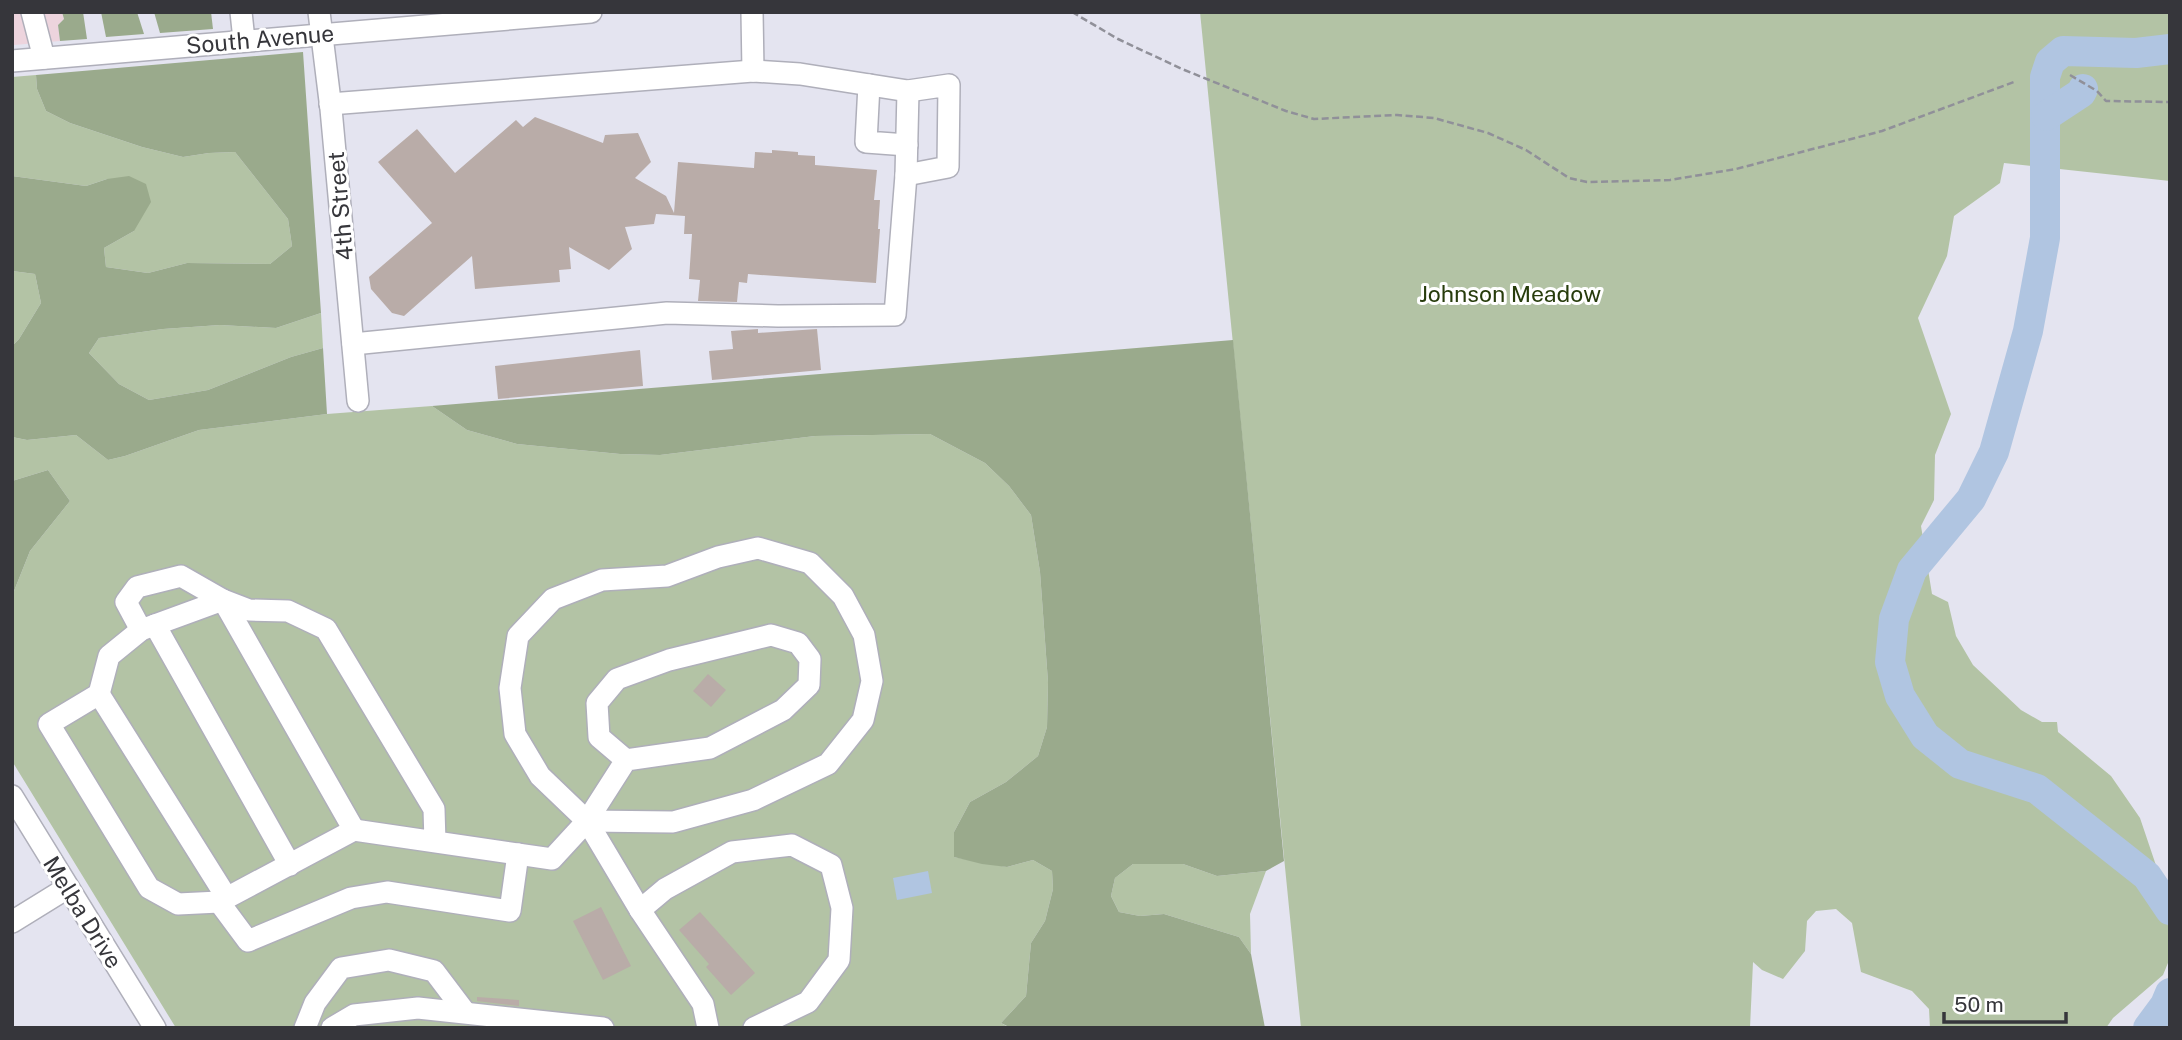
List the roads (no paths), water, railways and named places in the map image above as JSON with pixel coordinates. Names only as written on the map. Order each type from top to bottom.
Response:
[{"type":"street","points":[[32,12],[44,58]]},
{"type":"street","points":[[241,12],[244,40]]},
{"type":"street","name":"South Avenue","points":[[12,61],[244,40],[320,23],[592,12]]},
{"type":"street","points":[[752,12],[753,71]]},
{"type":"street","name":"4th Street","points":[[320,23],[358,401]]},
{"type":"street","points":[[330,104],[753,71],[800,74],[908,91],[949,85],[948,167],[906,175]]},
{"type":"street","points":[[869,85],[866,142],[906,145]]},
{"type":"street","points":[[353,344],[667,313],[895,315],[906,175],[908,91]]},
{"type":"street","points":[[587,821],[673,822],[753,800],[828,764],[863,720],[872,681],[864,635],[843,596],[810,563],[758,548],[718,557],[667,576],[602,580],[553,599],[518,636],[510,688],[515,734],[540,776],[587,821],[640,910],[703,1004],[708,1028]]},
{"type":"street","points":[[290,864],[148,628],[126,602],[137,587],[181,576],[223,600],[249,610],[288,611],[326,629],[434,808],[435,842]]},
{"type":"street","points":[[223,600],[148,628],[108,656],[99,694],[248,940],[351,898],[387,892],[510,911],[518,854]]},
{"type":"street","points":[[223,600],[354,830]]},
{"type":"street","points":[[99,694],[49,724],[149,888],[178,904],[223,900],[354,830],[552,859],[587,821],[626,760],[710,748],[783,710],[809,685],[810,659],[798,643],[771,635],[669,660],[617,679],[597,703],[599,737],[626,760]]},
{"type":"street","name":"Melba Drive","points":[[12,796],[156,1028]]},
{"type":"street","points":[[640,910],[665,889],[732,852],[792,845],[831,865],[842,908],[839,960],[808,1002],[754,1028]]},
{"type":"street","points":[[12,922],[67,888]]},
{"type":"street","points":[[305,1028],[315,1003],[341,968],[389,960],[434,971],[465,1013]]},
{"type":"street","points":[[332,1028],[354,1014],[418,1008],[603,1028]]},
{"type":"water","points":[[928,871],[932,893],[897,900],[893,878]]},
{"type":"waterway","points":[[2170,49],[2136,53],[2063,51],[2050,62],[2045,77],[2045,238],[2028,331],[1994,452],[1971,499],[1912,570],[1894,619],[1890,662],[1900,696],[1925,736],[1960,764],[2037,789],[2147,876],[2170,910]]},
{"type":"waterway","points":[[2046,116],[2083,89]]},
{"type":"waterway","points":[[2148,1028],[2165,1005],[2170,993]]},
{"type":"park label","name":"Johnson Meadow","points":[[1510,293]]}]
